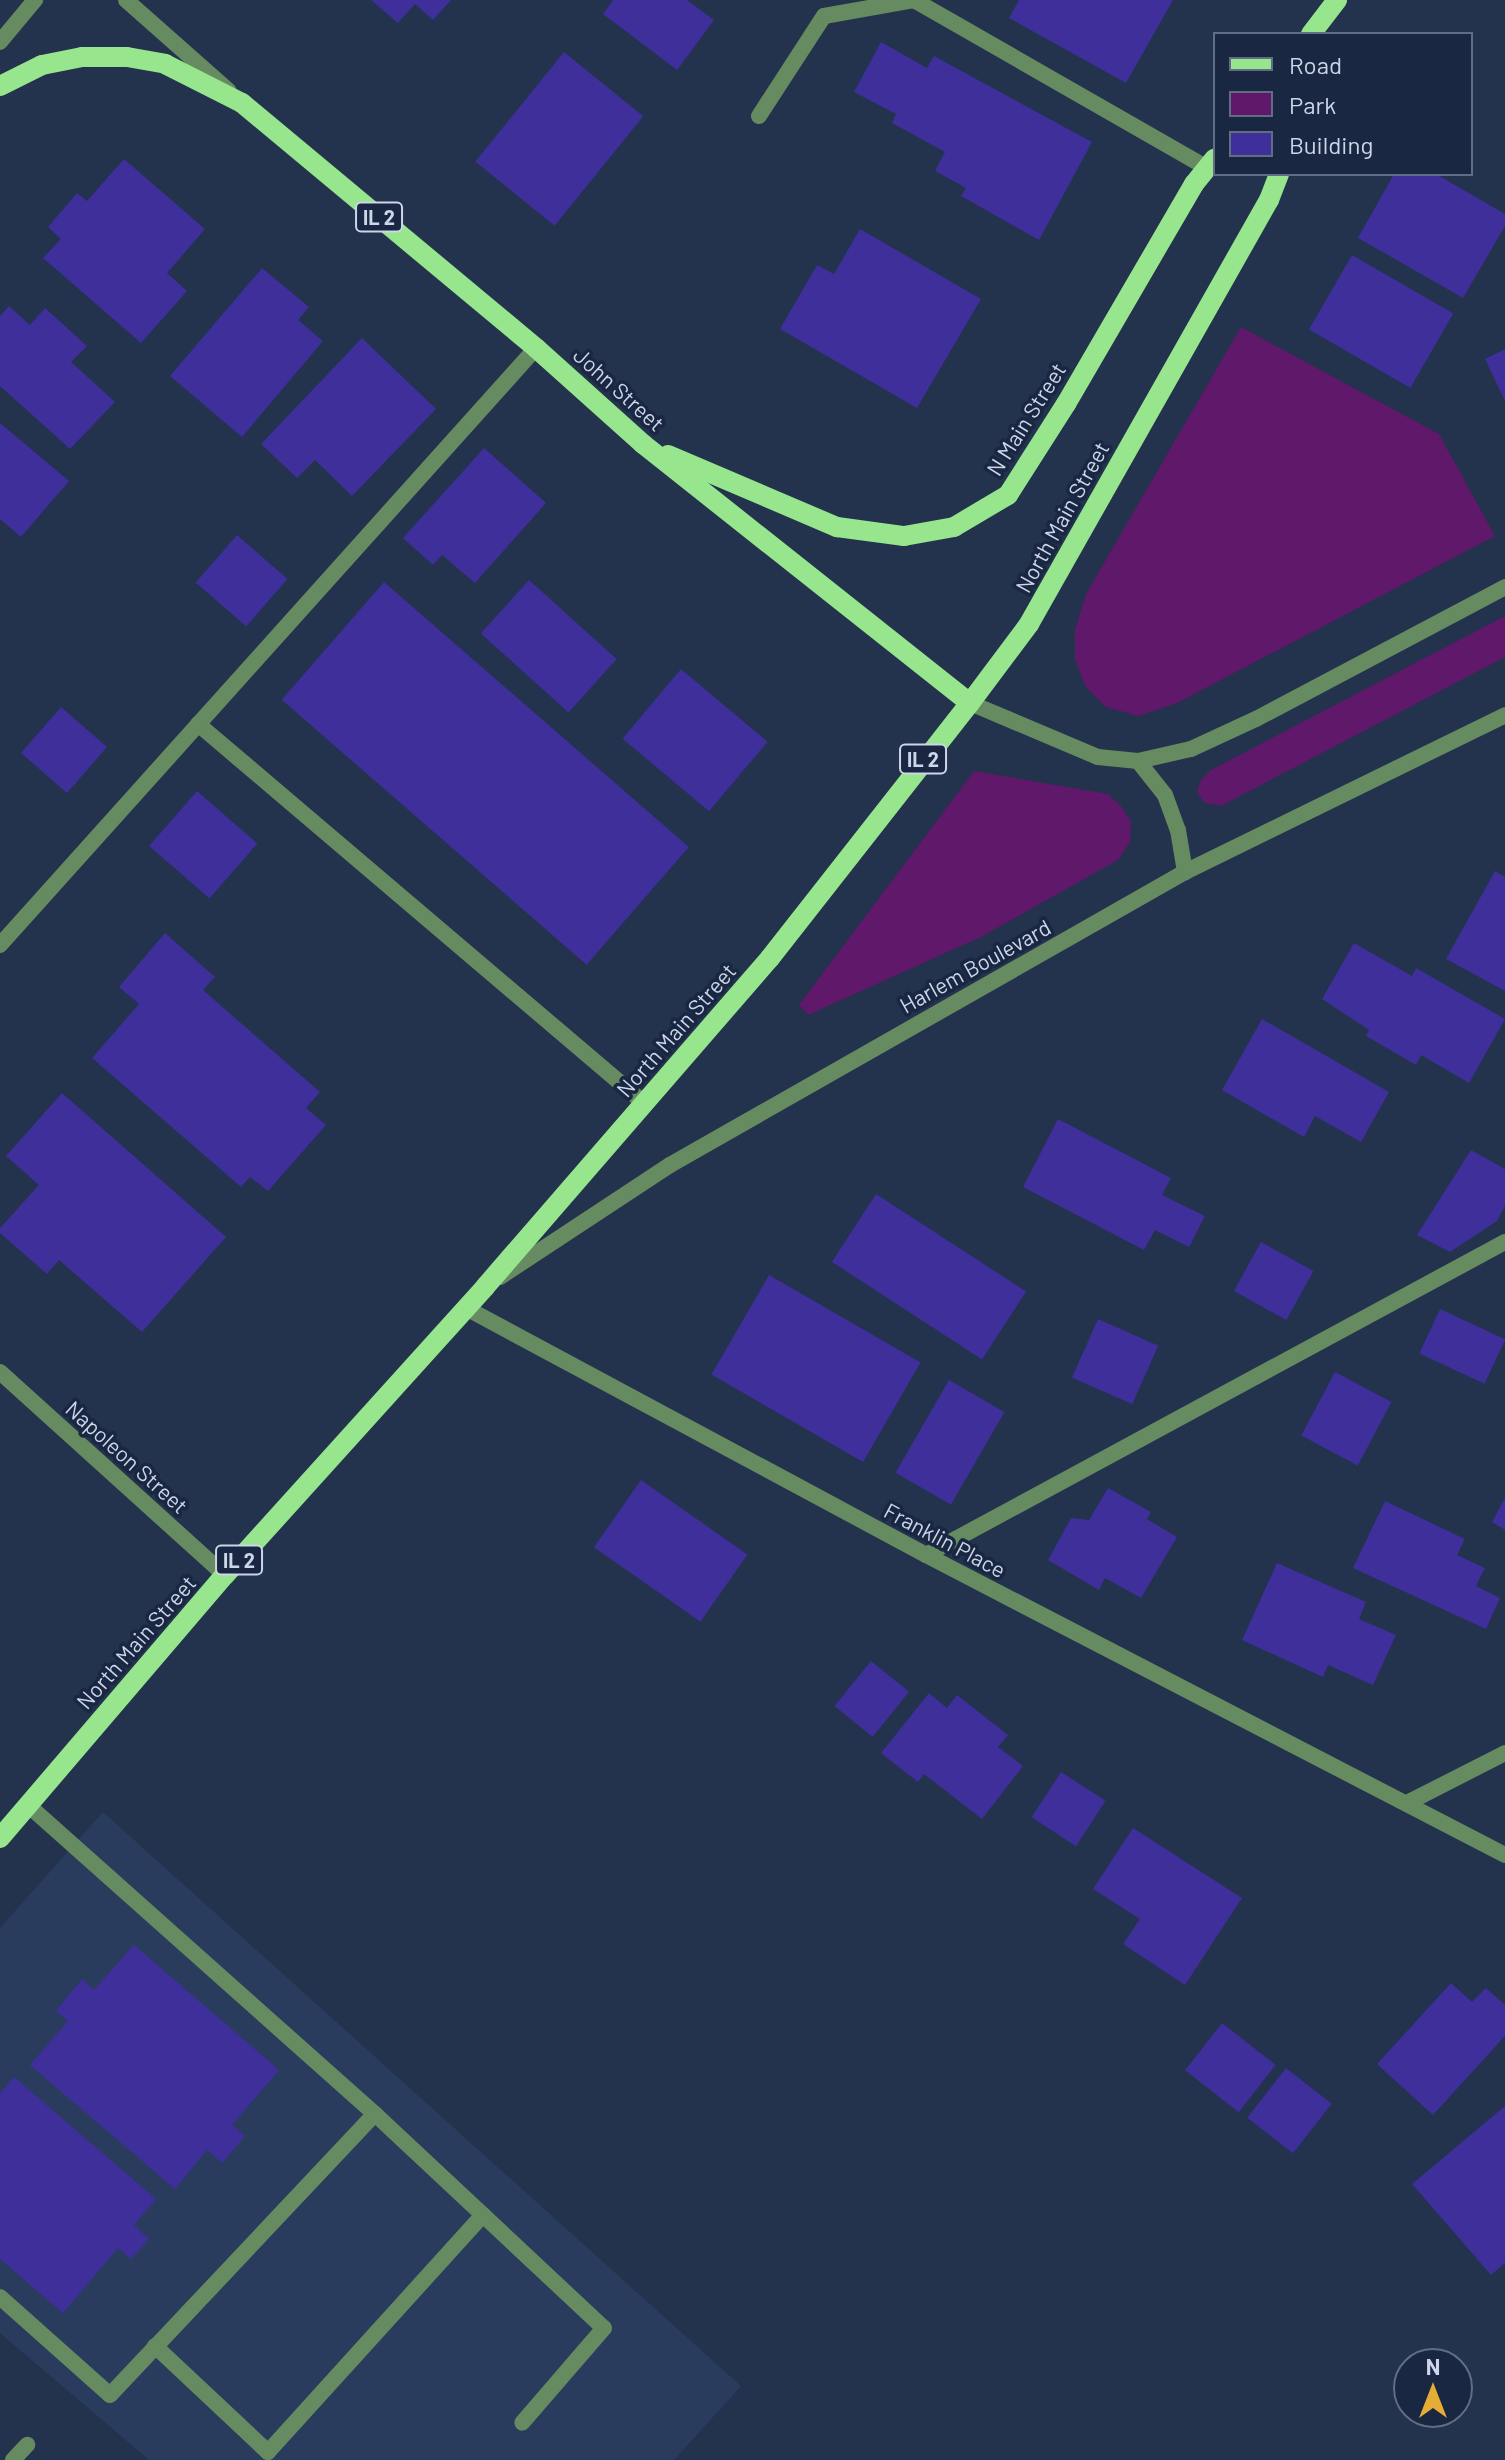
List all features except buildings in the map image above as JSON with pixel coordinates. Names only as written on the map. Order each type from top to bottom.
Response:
[{"type":"main road","points":[[1313,32],[1337,0]]},
{"type":"main road","points":[[1332,32],[1344,0]]},
{"type":"main road","name":"John Street","points":[[0,86],[42,65],[82,57],[127,57],[165,64],[242,103],[536,348],[643,444],[970,703]]},
{"type":"main road","name":"N Main Street","points":[[643,444],[837,527],[904,536],[954,527],[1008,495],[1194,184],[1211,163]]},
{"type":"main road","name":"North Main Street","points":[[0,1838],[225,1575],[485,1287],[770,958],[970,703],[1029,624],[1269,200],[1278,176]]},
{"type":"street","points":[[0,42],[35,0]]},
{"type":"street","name":"John Street","points":[[126,0],[242,103]]},
{"type":"street","points":[[759,116],[824,16],[914,0],[1211,163]]},
{"type":"street","points":[[0,945],[536,348]]},
{"type":"street","points":[[970,703],[1098,757],[1138,761],[1191,749],[1256,719],[1505,587]]},
{"type":"street","name":"Harlem Boulevard","points":[[485,1287],[670,1165],[1185,872],[1505,715]]},
{"type":"street","points":[[198,724],[644,1103]]},
{"type":"street","points":[[1138,761],[1165,795],[1178,830],[1185,872]]},
{"type":"street","points":[[926,1555],[1505,1242]]},
{"type":"street","name":"Franklin Place","points":[[466,1308],[926,1555],[1505,1855]]},
{"type":"street","name":"Napoleon Street","points":[[0,1372],[225,1575]]},
{"type":"street","points":[[1407,1803],[1505,1753]]},
{"type":"street","points":[[28,1805],[375,2114],[604,2328],[522,2423]]},
{"type":"street","points":[[0,2297],[110,2395],[375,2114]]},
{"type":"street","points":[[155,2346],[268,2452],[483,2215]]},
{"type":"street","points":[[13,2460],[27,2445]]},
{"type":"shaded area","points":[[103,1812],[741,2386],[674,2460],[149,2460],[0,2333],[0,1928]]},
{"type":"green space","points":[[1241,327],[1439,434],[1495,536],[1177,703],[1138,716],[1106,707],[1086,687],[1075,660],[1075,630],[1086,594]]},
{"type":"green space","points":[[1505,616],[1505,657],[1221,806],[1205,803],[1197,792],[1200,781],[1211,770]]},
{"type":"green space","points":[[974,771],[1108,794],[1121,806],[1131,822],[1130,842],[1118,860],[981,937],[808,1015],[799,1005]]}]
